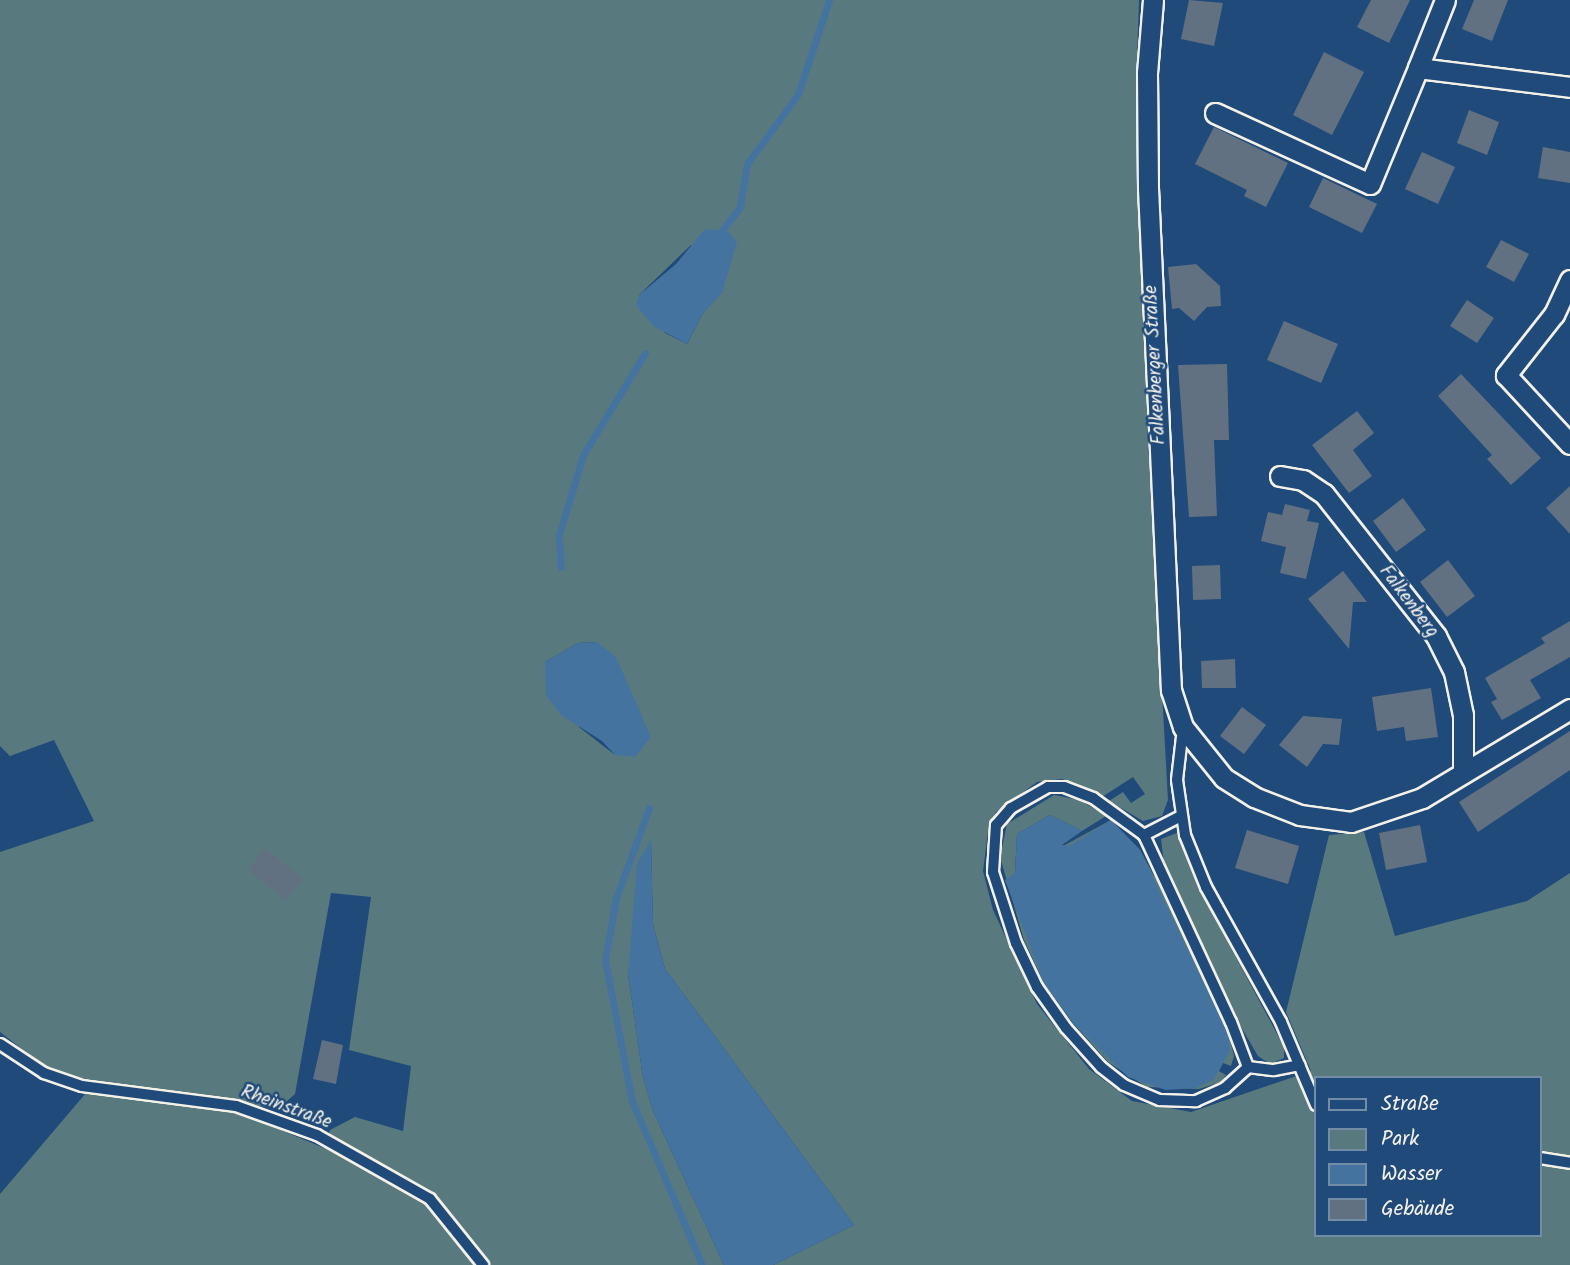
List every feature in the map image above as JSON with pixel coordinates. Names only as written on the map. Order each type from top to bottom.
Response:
[{"type":"street","name":"Falkenberger Straße","points":[[1153,0],[1147,73],[1151,267],[1171,690],[1183,727]]},
{"type":"street","points":[[1215,113],[1370,184],[1445,0]]},
{"type":"street","points":[[1418,68],[1570,88]]},
{"type":"street","points":[[1570,280],[1554,314],[1506,374],[1570,444]]},
{"type":"street","name":"Falkenberg","points":[[1280,476],[1303,480],[1324,494],[1436,636],[1454,672],[1463,716],[1463,773]]},
{"type":"street","points":[[1183,727],[1210,764],[1239,788],[1279,808],[1325,820],[1351,822],[1386,813],[1422,799],[1570,709]]},
{"type":"lane","points":[[1183,727],[1177,753],[1181,816],[1206,887],[1300,1065],[1314,1100]]},
{"type":"lane","points":[[1248,1067],[1231,1021],[1143,835],[1093,799],[1064,787],[1048,787],[1011,808],[996,825],[993,872],[1016,943],[1038,987],[1066,1028],[1101,1067],[1124,1085],[1160,1100],[1196,1101],[1225,1088],[1248,1067],[1274,1070],[1300,1065]]},
{"type":"lane","points":[[1143,835],[1181,816]]},
{"type":"lane","name":"Rheinstraße","points":[[0,1044],[62,1081],[236,1106],[317,1135],[430,1199],[483,1265]]},
{"type":"lane","points":[[1542,1158],[1570,1163]]},
{"type":"green space","points":[[0,0],[1139,0],[1136,89],[1148,440],[1168,800],[1162,816],[1143,821],[1109,801],[1123,792],[1131,803],[1145,794],[1133,777],[1102,797],[1062,779],[1037,782],[996,812],[989,824],[983,871],[993,910],[1037,1004],[1089,1069],[1132,1101],[1191,1112],[1311,1071],[1286,1012],[1329,835],[1364,832],[1395,936],[1527,901],[1570,873],[1570,1265],[773,1265],[854,1225],[665,969],[653,925],[651,841],[628,974],[643,1078],[653,1111],[724,1265],[0,1265],[0,1194],[86,1093],[242,1114],[324,1148],[330,1130],[355,1117],[403,1131],[411,1066],[349,1050],[371,897],[331,893],[295,1094],[278,1109],[67,1076],[44,1066],[0,1032],[0,852],[94,821],[54,740],[10,756],[0,746]],"holes":[[[691,245],[728,269],[722,292],[703,313],[687,344],[665,333],[639,295]],[[597,642],[615,755],[579,727],[545,662],[578,643]]]},
{"type":"green space","points":[[1054,795],[1080,800],[1106,816],[1082,831],[1050,815],[1017,834],[1015,872],[1111,820],[1140,850],[1154,876],[1160,876],[1165,871],[1161,839],[1177,833],[1200,890],[1284,1047],[1284,1058],[1270,1064],[1258,1056],[1237,1020],[1226,1024],[1234,1056],[1231,1066],[1223,1063],[1219,1071],[1226,1075],[1221,1082],[1199,1089],[1147,1087],[1108,1062],[1073,1023],[1044,983],[1024,940],[1000,857],[1007,824]]},
{"type":"water","points":[[705,229],[729,232],[737,242],[722,293],[703,313],[687,344],[653,326],[636,305],[639,295],[676,264]]},
{"type":"water","points":[[597,642],[616,657],[651,737],[635,757],[615,755],[602,741],[561,715],[546,695],[545,662],[578,643]]},
{"type":"water","points":[[1050,815],[1082,831],[1062,845],[1069,846],[1111,820],[1140,850],[1230,1038],[1229,1053],[1213,1080],[1196,1088],[1166,1090],[1128,1077],[1073,1023],[1044,983],[1005,880],[1015,873],[1017,834]]},
{"type":"water","points":[[651,839],[653,925],[665,969],[854,1225],[773,1265],[724,1265],[653,1111],[643,1078],[628,974],[637,864]]},
{"type":"building","points":[[1189,0],[1223,3],[1214,46],[1181,39]]},
{"type":"building","points":[[1371,0],[1410,0],[1389,43],[1357,27]]},
{"type":"building","points":[[1474,0],[1508,0],[1492,41],[1462,29]]},
{"type":"building","points":[[1324,52],[1364,72],[1332,135],[1293,115]]},
{"type":"building","points":[[1469,110],[1499,122],[1487,155],[1457,143]]},
{"type":"building","points":[[1214,127],[1288,163],[1266,207],[1244,196],[1247,190],[1195,164]]},
{"type":"building","points":[[1543,147],[1570,152],[1570,183],[1538,178]]},
{"type":"building","points":[[1422,152],[1455,167],[1438,204],[1405,189]]},
{"type":"building","points":[[1323,178],[1377,204],[1362,233],[1309,207]]},
{"type":"building","points":[[1501,240],[1529,254],[1514,282],[1486,267]]},
{"type":"building","points":[[1196,264],[1220,286],[1221,306],[1207,307],[1194,321],[1179,308],[1172,309],[1168,267]]},
{"type":"building","points":[[1467,300],[1494,318],[1477,343],[1450,326]]},
{"type":"building","points":[[1284,321],[1338,344],[1321,383],[1267,360]]},
{"type":"building","points":[[1227,364],[1229,440],[1214,440],[1217,516],[1189,517],[1178,365]]},
{"type":"building","points":[[1461,374],[1541,458],[1511,485],[1487,459],[1492,455],[1438,396]]},
{"type":"building","points":[[1357,411],[1374,433],[1353,450],[1372,476],[1349,493],[1312,445]]},
{"type":"building","points":[[1570,486],[1570,534],[1546,508]]},
{"type":"building","points":[[1403,498],[1426,530],[1396,552],[1373,521]]},
{"type":"building","points":[[1285,504],[1310,510],[1307,521],[1319,523],[1306,579],[1280,573],[1286,547],[1261,541],[1268,512],[1282,515]]},
{"type":"building","points":[[1448,560],[1475,596],[1447,617],[1420,582]]},
{"type":"building","points":[[1220,565],[1221,599],[1193,600],[1192,566]]},
{"type":"building","points":[[1343,571],[1367,602],[1353,602],[1349,649],[1308,599]]},
{"type":"building","points":[[1570,621],[1570,657],[1530,680],[1541,698],[1502,720],[1491,702],[1497,699],[1485,678],[1545,643],[1541,638]]},
{"type":"building","points":[[1235,659],[1236,688],[1202,688],[1201,661]]},
{"type":"building","points":[[1431,688],[1438,737],[1406,741],[1404,727],[1377,731],[1372,697]]},
{"type":"building","points":[[1242,707],[1266,725],[1244,754],[1220,736]]},
{"type":"building","points":[[1303,716],[1342,719],[1339,745],[1323,744],[1307,767],[1279,745]]},
{"type":"building","points":[[1570,731],[1570,770],[1478,832],[1459,802]]},
{"type":"building","points":[[1420,825],[1427,862],[1386,870],[1379,833]]},
{"type":"building","points":[[1247,830],[1299,846],[1288,884],[1235,868]]},
{"type":"building","points":[[265,848],[303,879],[286,901],[248,870]]},
{"type":"building","points":[[322,1040],[343,1045],[336,1084],[313,1079]]},
{"type":"waterway","points":[[716,238],[740,207],[747,164],[798,94],[829,0]]},
{"type":"waterway","points":[[561,567],[559,535],[583,455],[645,353]]},
{"type":"waterway","points":[[649,808],[616,898],[605,960],[632,1101],[702,1265]]}]
